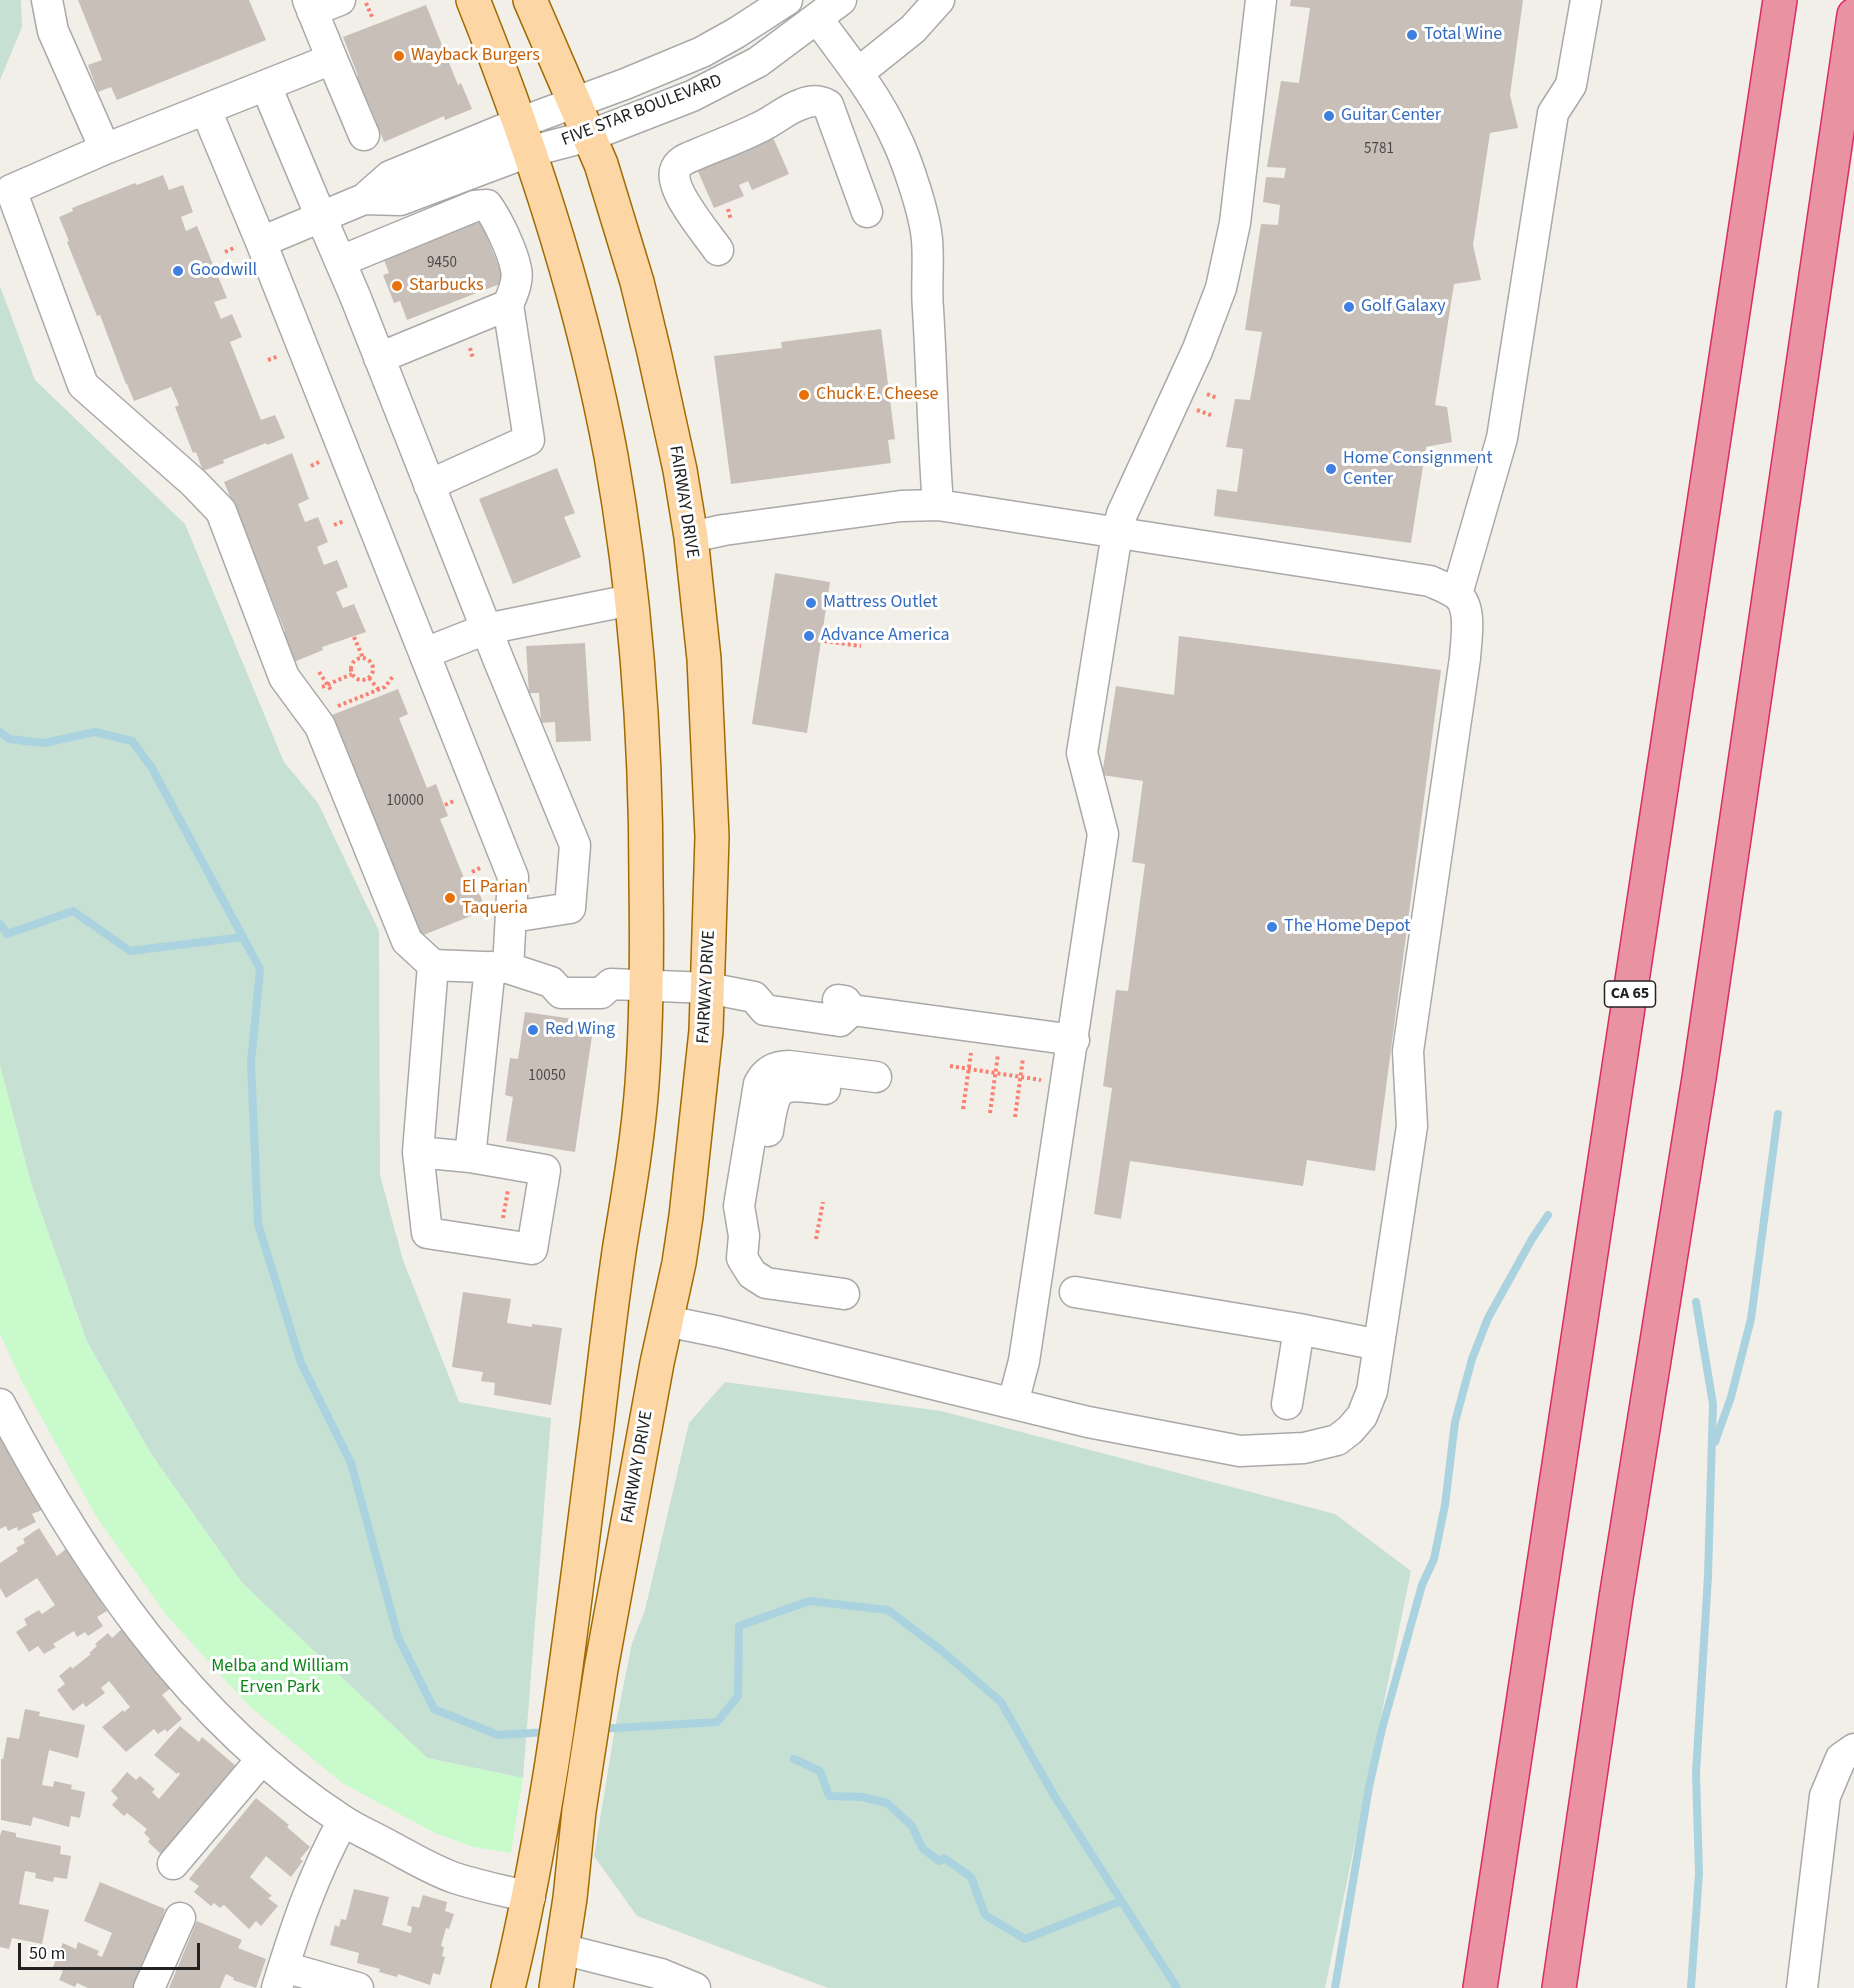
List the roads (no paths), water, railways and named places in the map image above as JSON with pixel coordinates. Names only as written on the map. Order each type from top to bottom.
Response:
[{"type":"highway","name":"CA 65","points":[[1480,1988],[1780,0]]},
{"type":"highway","points":[[1559,1988],[1616,1598],[1701,1067],[1854,15]]},
{"type":"main road","points":[[473,0],[524,138],[572,290],[611,455],[631,600],[644,755],[646,985],[639,1119],[610,1318],[567,1665],[530,1897],[508,1988]]},
{"type":"main road","name":"FAIRWAY DRIVE","points":[[530,0],[602,164],[637,282],[680,470],[691,537],[704,659],[710,776],[711,883],[708,988],[703,1068],[686,1216],[601,1669],[579,1811],[570,1898],[556,1988]]},
{"type":"street","points":[[47,0],[53,32],[105,149]]},
{"type":"street","points":[[340,0],[310,6],[364,135]]},
{"type":"street","name":"FIVE STAR BOULEVARD","points":[[524,138],[574,102],[702,52],[745,28],[787,0]]},
{"type":"street","name":"FIVE STAR BOULEVARD","points":[[524,138],[589,136],[692,96],[758,62],[841,0]]},
{"type":"street","points":[[858,73],[913,29],[939,0]]},
{"type":"street","points":[[1013,1403],[1023,1361],[1074,1040],[1103,834],[1083,753],[1117,533],[1122,514],[1197,351],[1221,288],[1235,222],[1262,0]]},
{"type":"street","points":[[1457,594],[1502,438],[1553,113],[1571,85],[1586,0]]},
{"type":"street","points":[[817,18],[877,100],[896,137],[918,199],[927,239],[928,308],[932,348],[934,449],[938,505]]},
{"type":"street","points":[[332,59],[105,149],[11,190],[83,385],[194,483],[221,510],[284,677],[320,726],[407,941],[433,965],[500,968],[551,982],[560,974],[604,975],[611,984],[708,988],[754,997],[765,989],[845,1001],[852,1010],[1074,1040]]},
{"type":"street","points":[[266,86],[341,261],[486,629],[575,845],[570,908],[512,917]]},
{"type":"street","points":[[718,250],[686,206],[674,178],[675,170],[679,164],[691,157],[760,127],[788,109],[804,103],[818,100],[828,105],[867,212]]},
{"type":"street","points":[[206,110],[261,242],[513,878],[512,917],[500,968],[470,1157]]},
{"type":"street","points":[[261,242],[364,199],[390,176],[524,138]]},
{"type":"street","points":[[341,261],[475,206],[487,205],[496,217],[517,271],[508,305],[529,440],[429,485]]},
{"type":"street","points":[[379,358],[508,305]]},
{"type":"street","points":[[666,1322],[720,1332],[1088,1422],[1240,1451],[1304,1448],[1337,1440],[1350,1430],[1362,1416],[1372,1391],[1412,1126],[1408,1051],[1465,658],[1465,603],[1457,594],[1430,581],[938,505],[901,506],[724,530],[691,537]]},
{"type":"street","points":[[425,653],[486,629],[631,600]]},
{"type":"street","points":[[418,1152],[470,1157],[545,1170],[532,1249],[427,1233],[418,1152],[433,965]]},
{"type":"street","points":[[844,1294],[758,1280],[742,1258],[744,1236],[739,1206],[759,1084],[762,1078],[773,1069],[789,1066],[874,1086]]},
{"type":"street","points":[[1075,1292],[1299,1329],[1379,1345]]},
{"type":"street","points":[[1287,1404],[1299,1329]]},
{"type":"street","points":[[0,1404],[31,1462],[84,1550],[147,1637],[211,1711],[280,1776],[343,1821],[455,1878],[530,1897]]},
{"type":"street","points":[[1802,1988],[1825,1796],[1841,1758],[1854,1749]]},
{"type":"street","points":[[173,1864],[262,1759]]},
{"type":"street","points":[[343,1821],[327,1849],[306,1898],[280,1977],[358,1988]]},
{"type":"street","points":[[150,1988],[180,1918]]},
{"type":"street","points":[[562,1948],[659,1981],[695,1988]]},
{"type":"waterway","points":[[0,732],[9,739],[44,743],[95,732],[132,741],[152,768],[260,969],[251,1063],[258,1224],[301,1363],[351,1463],[398,1637],[434,1709],[498,1735],[548,1732]]},
{"type":"waterway","points":[[0,924],[7,934],[73,911],[130,951],[243,937]]},
{"type":"waterway","points":[[1715,1442],[1731,1397],[1751,1319],[1778,1114]]},
{"type":"waterway","points":[[1335,1988],[1369,1787],[1382,1729],[1422,1585],[1434,1559],[1445,1505],[1455,1422],[1472,1359],[1488,1318],[1548,1215]]},
{"type":"waterway","points":[[1691,1988],[1699,1873],[1696,1773],[1708,1576],[1713,1404],[1696,1302]]},
{"type":"waterway","points":[[599,1729],[717,1722],[738,1696],[739,1626],[809,1601],[888,1610],[942,1651],[1001,1702],[1055,1797],[1177,1988]]},
{"type":"waterway","points":[[794,1759],[820,1771],[829,1796],[862,1797],[887,1803],[912,1826],[922,1848],[939,1861],[944,1858],[971,1877],[985,1915],[1025,1939],[1121,1901]]},
{"type":"place","name":"Total Wine","points":[[1412,35]]},
{"type":"place","name":"Wayback Burgers","points":[[399,56]]},
{"type":"place","name":"Guitar Center","points":[[1329,116]]},
{"type":"place","name":"Goodwill","points":[[178,271]]},
{"type":"place","name":"Starbucks","points":[[397,286]]},
{"type":"place","name":"Golf Galaxy","points":[[1349,307]]},
{"type":"place","name":"Chuck E. Cheese","points":[[804,395]]},
{"type":"place","name":"Home Consignment Center","points":[[1331,469]]},
{"type":"place","name":"Mattress Outlet","points":[[811,603]]},
{"type":"place","name":"Advance America","points":[[809,636]]},
{"type":"place","name":"El Parian Taqueria","points":[[450,898]]},
{"type":"place","name":"The Home Depot","points":[[1272,927]]},
{"type":"place","name":"Red Wing","points":[[533,1030]]},
{"type":"park label","name":"Melba and William Erven Park","points":[[280,1677]]}]
